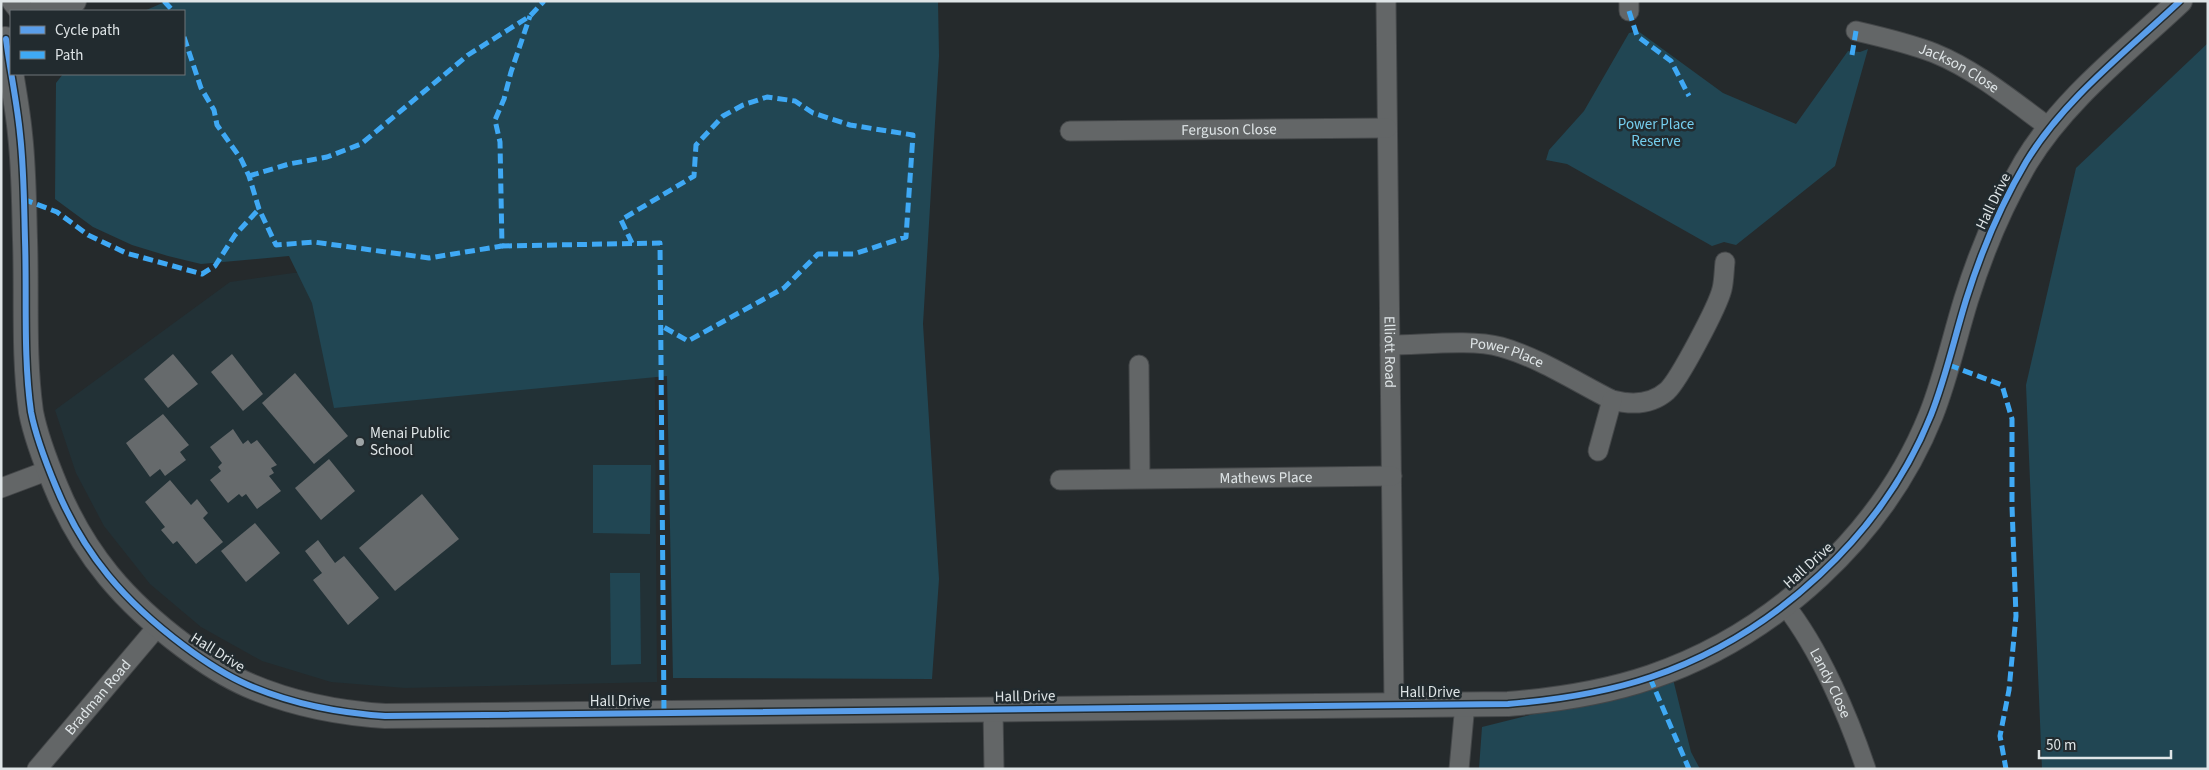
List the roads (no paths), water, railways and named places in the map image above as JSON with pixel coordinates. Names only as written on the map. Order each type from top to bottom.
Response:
[{"type":"street","points":[[42,10],[74,1]]},
{"type":"street","name":"Elliott Road","points":[[1386,1],[1394,704]]},
{"type":"street","name":"Hall Drive","points":[[11,75],[20,135],[25,314],[31,412],[38,441],[49,470],[69,518],[94,558],[122,593],[158,626],[220,671],[247,685],[301,704],[367,715],[420,716],[1465,704],[1559,700],[1650,678],[1682,666],[1735,638],[1784,604],[1838,557],[1870,520],[1906,467],[1930,418],[1947,374],[1966,301],[1983,250],[2004,202],[2027,161],[2050,128],[2070,104],[2180,1]]},
{"type":"street","name":"Jackson Close","points":[[1856,32],[1911,45],[1960,65],[1982,78],[2050,128]]},
{"type":"street","name":"Hall Drive","points":[[6,38],[10,65]]},
{"type":"street","points":[[1,72],[14,92]]},
{"type":"street","name":"Ferguson Close","points":[[1070,131],[1388,128]]},
{"type":"street","name":"Power Place","points":[[1390,345],[1481,344],[1500,347],[1521,353],[1612,400],[1628,404],[1644,402],[1666,392],[1675,381],[1722,290],[1725,262]]},
{"type":"street","points":[[1139,365],[1140,478]]},
{"type":"street","points":[[1598,450],[1612,400]]},
{"type":"street","points":[[1,488],[49,470]]},
{"type":"street","name":"Mathews Place","points":[[1060,480],[1392,476]]},
{"type":"street","name":"Landy Close","points":[[1784,604],[1806,634],[1845,714],[1866,769]]},
{"type":"street","name":"Bradman Road","points":[[37,769],[158,626]]},
{"type":"street","points":[[1459,769],[1465,704]]},
{"type":"street","points":[[993,709],[994,769]]},
{"type":"place","name":"Menai Public School","points":[[360,442]]},
{"type":"park label","name":"Power Place Reserve","points":[[1656,132]]}]
